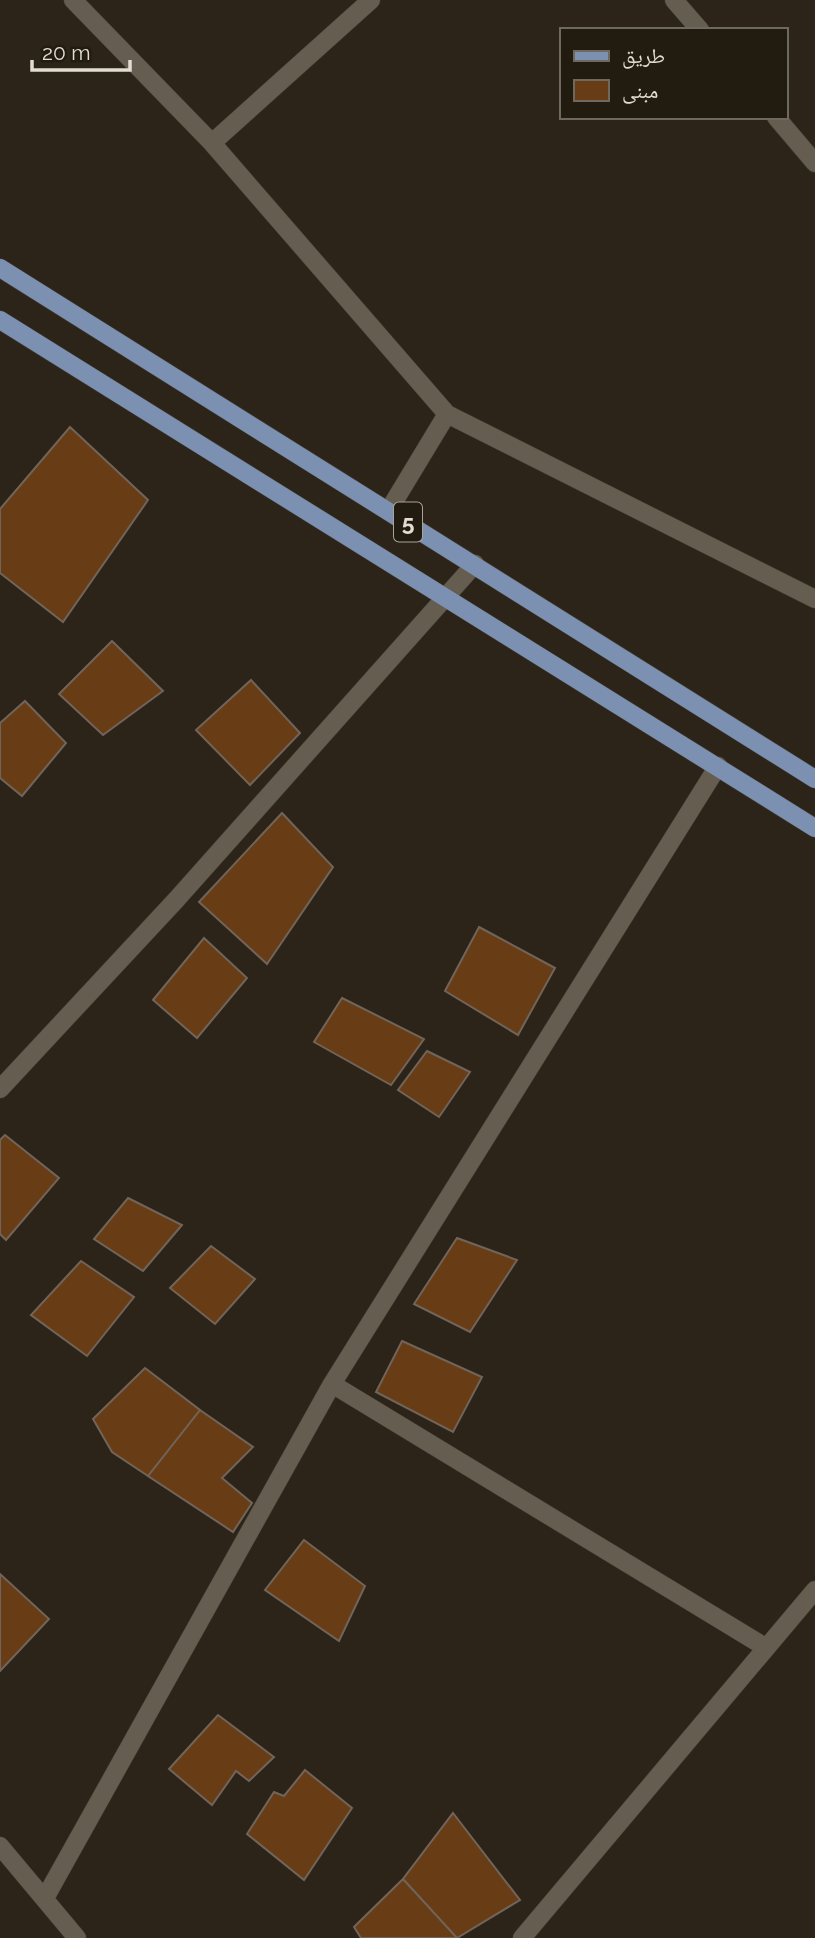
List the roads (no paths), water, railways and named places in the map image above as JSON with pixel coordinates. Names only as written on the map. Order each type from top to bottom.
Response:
[{"type":"main road","name":"5","points":[[0,268],[815,779]]},
{"type":"main road","name":"5","points":[[0,320],[815,828]]},
{"type":"street","points":[[73,0],[212,143],[447,414],[815,599]]},
{"type":"street","points":[[212,143],[371,0]]},
{"type":"street","points":[[674,0],[698,28]]},
{"type":"street","points":[[778,119],[815,163]]},
{"type":"street","points":[[389,510],[447,414]]},
{"type":"street","points":[[0,1088],[176,900],[475,564]]},
{"type":"street","points":[[45,1898],[332,1384],[718,766]]},
{"type":"street","points":[[332,1384],[765,1647]]},
{"type":"street","points":[[522,1938],[815,1590]]},
{"type":"street","points":[[0,1846],[77,1938]]}]
